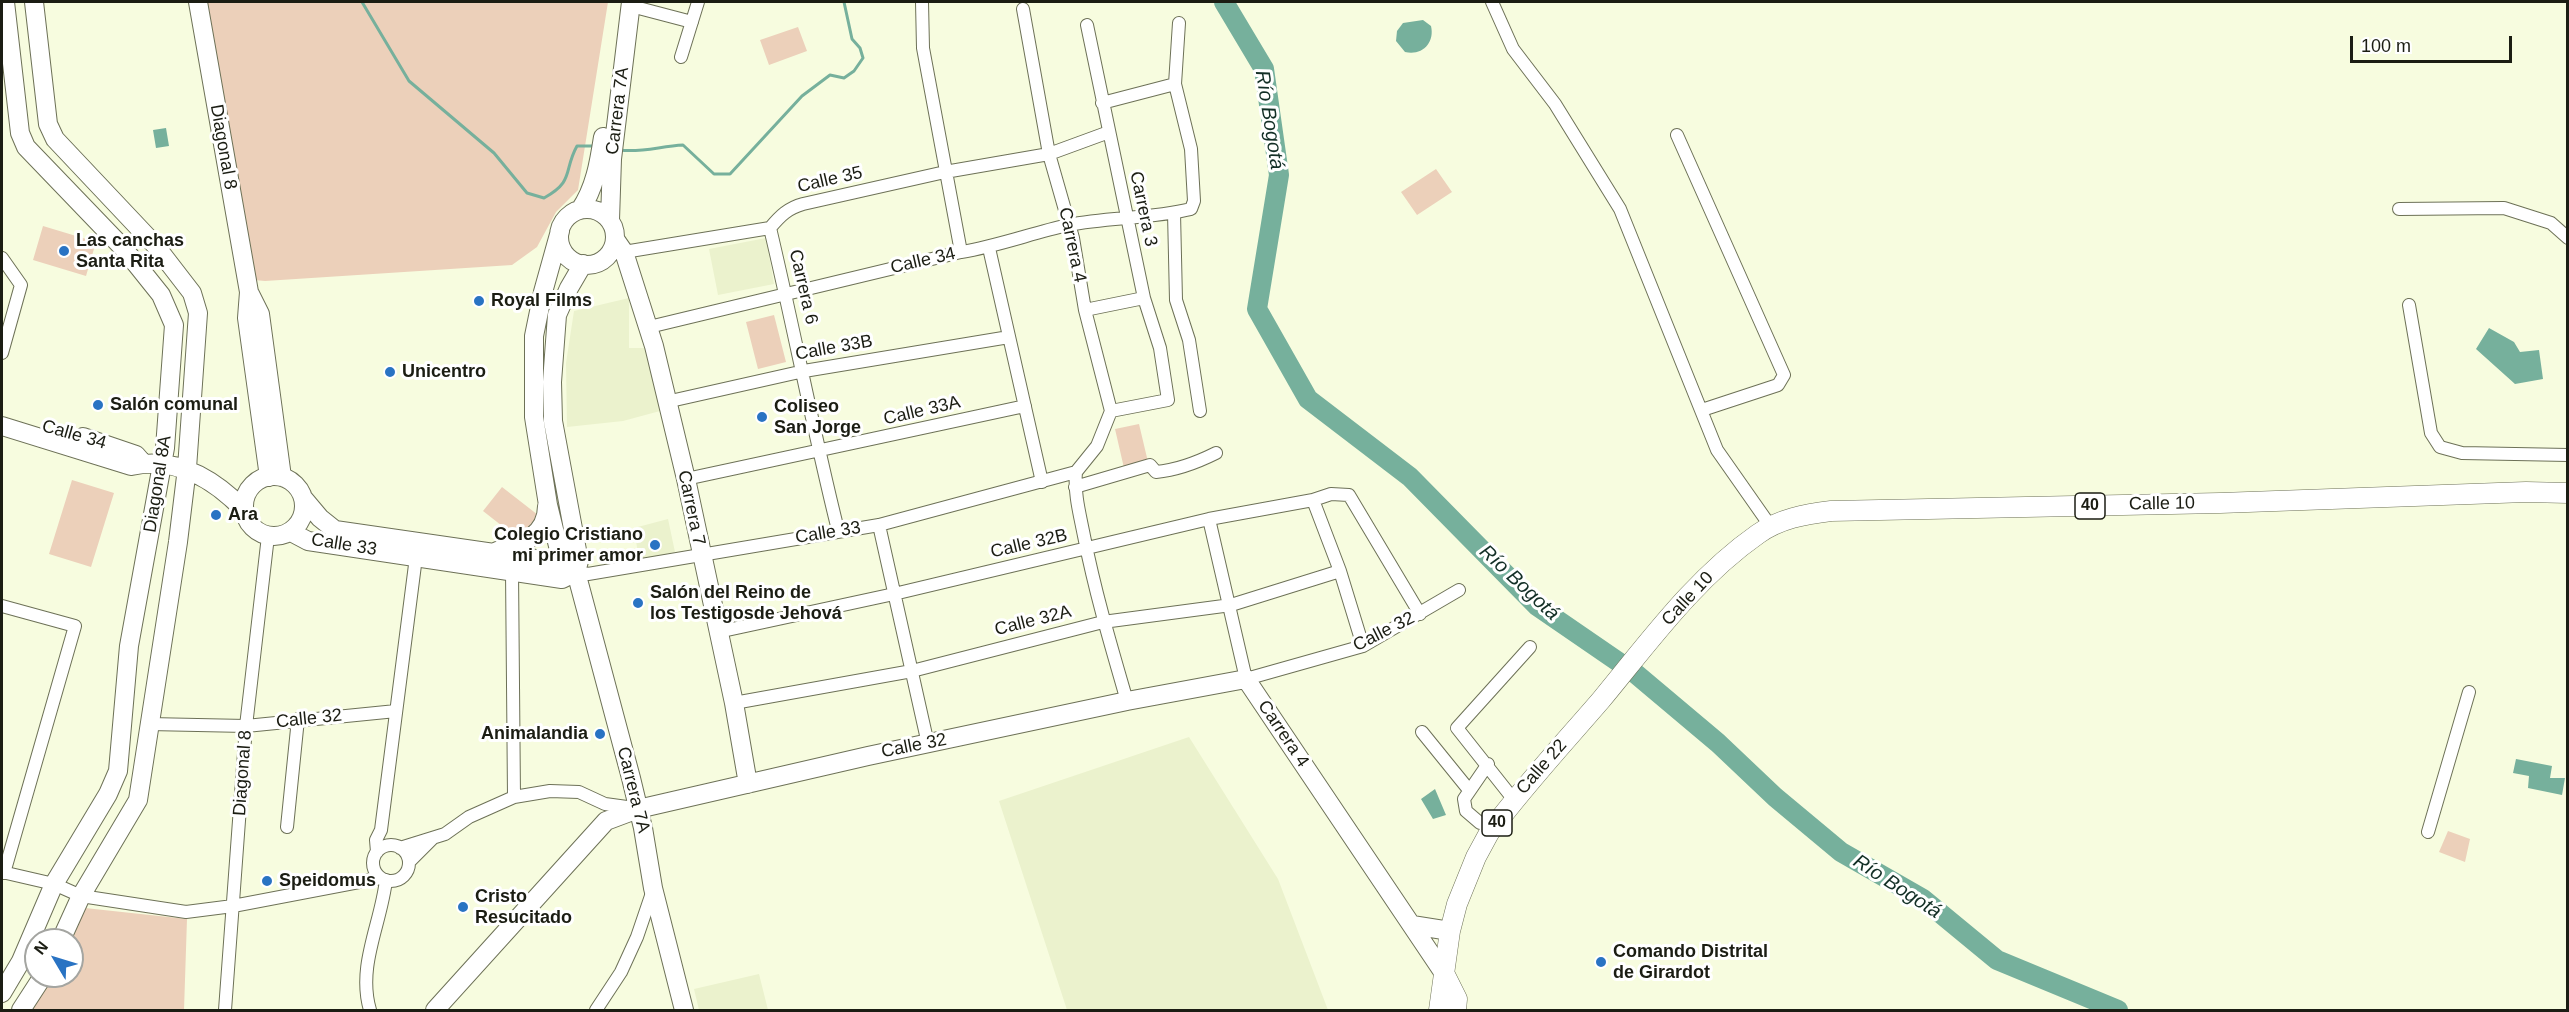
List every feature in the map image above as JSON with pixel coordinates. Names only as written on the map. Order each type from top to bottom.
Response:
[{"type":"main road","name":"Calle 10","points":[[1602,698],[1654,635],[1707,577],[1758,534],[1800,516],[1841,511],[2232,502],[2526,492],[2568,493]]},
{"type":"main road","name":"Calle 22","points":[[1438,1011],[1450,931],[1460,896],[1476,857],[1489,833],[1514,800],[1602,698]]},
{"type":"main road","name":"Calle 22","points":[[1445,975],[1456,999],[1456,1011]]},
{"type":"street","name":"Diagonal 8A","points":[[2,993],[21,961],[54,884],[108,794],[118,771],[129,646],[162,464],[174,326],[169,309],[161,295],[111,234],[60,185],[26,147],[20,133],[5,42],[5,2]]},
{"type":"street","name":"Diagonal 8A","points":[[34,2],[48,124],[55,139],[155,245],[192,293],[198,313],[187,468],[178,542],[138,800],[81,896],[66,928]]},
{"type":"street","name":"Diagonal 8","points":[[198,2],[249,292],[260,314],[276,477]]},
{"type":"street","points":[[681,57],[698,2]]},
{"type":"street","points":[[922,2],[923,48],[961,252]]},
{"type":"street","points":[[1492,2],[1513,49],[1555,104],[1620,209],[1718,450],[1771,527]]},
{"type":"street","points":[[627,3],[692,22]]},
{"type":"street","name":"Carrera 7A","points":[[610,220],[606,159],[627,3]]},
{"type":"street","name":"Carrera 4","points":[[1023,9],[1049,154],[1069,225],[1085,310],[1111,411]]},
{"type":"street","points":[[1102,103],[1175,84],[1179,24]]},
{"type":"street","name":"Carrera 3","points":[[1087,25],[1144,298],[1160,348],[1168,400],[1111,411]]},
{"type":"street","name":"Calle 34","points":[[649,327],[961,252],[989,248],[1069,225],[1191,209],[1194,201],[1191,149],[1175,84]]},
{"type":"street","name":"Calle 35","points":[[770,228],[780,216],[794,207],[945,172],[1049,154],[1109,132]]},
{"type":"street","points":[[1677,135],[1784,375],[1778,385],[1702,410]]},
{"type":"street","name":"Carrera 7A","points":[[580,210],[589,197],[606,159]]},
{"type":"street","points":[[2399,209],[2504,208],[2551,223],[2568,238]]},
{"type":"street","points":[[620,245],[610,220],[600,211],[580,210],[569,216],[560,231],[562,249],[572,260],[590,264],[605,258],[614,246],[770,228]]},
{"type":"street","points":[[1174,213],[1176,300],[1189,340],[1200,411]]},
{"type":"street","name":"Carrera 6","points":[[770,228],[804,371],[818,452],[838,530]]},
{"type":"street","name":"Carrera 7A","points":[[560,231],[543,292],[534,336],[534,417],[547,498],[561,558],[576,572]]},
{"type":"street","name":"Carrera 7","points":[[620,245],[649,327],[686,479],[735,703],[748,784]]},
{"type":"street","points":[[989,248],[1042,482]]},
{"type":"street","points":[[2,258],[21,285],[2,353]]},
{"type":"street","name":"Carrera 7A","points":[[583,264],[557,315],[552,382],[552,421],[579,561],[576,572],[638,809],[653,888],[684,1011]]},
{"type":"street","points":[[1085,310],[1144,298]]},
{"type":"street","points":[[2409,305],[2431,434],[2440,447],[2462,453],[2568,455]]},
{"type":"street","name":"Calle 33B","points":[[666,402],[804,371],[1009,337]]},
{"type":"street","name":"Calle 33A","points":[[686,479],[1025,406]]},
{"type":"street","points":[[1111,411],[1097,446],[1076,472],[1075,487],[1103,622],[1127,701]]},
{"type":"street","name":"Calle 34","points":[[2,414],[121,449],[135,455],[143,463]]},
{"type":"street","name":"Calle 34","points":[[2,426],[131,466],[143,463],[187,468],[225,491],[244,510]]},
{"type":"street","points":[[1075,487],[1150,465],[1156,472],[1177,469],[1216,453]]},
{"type":"street","name":"Calle 33","points":[[303,499],[320,518],[335,530],[556,562],[576,572],[588,574],[701,553],[879,525],[1076,472]]},
{"type":"street","points":[[276,477],[297,486],[303,499],[304,511],[301,520],[291,532],[281,536],[268,536],[252,527],[244,510],[248,491],[261,479],[276,477]]},
{"type":"street","points":[[225,491],[248,491]]},
{"type":"street","name":"Calle 32B","points":[[718,632],[894,594],[1209,519],[1313,500],[1332,494],[1348,495],[1420,614]]},
{"type":"street","points":[[491,553],[523,543],[537,533],[547,520],[547,498]]},
{"type":"street","points":[[1313,500],[1340,571],[1363,646]]},
{"type":"street","name":"Carrera 4","points":[[1209,519],[1231,605],[1246,680],[1445,975]]},
{"type":"street","points":[[879,525],[928,744]]},
{"type":"street","name":"Calle 33","points":[[291,532],[308,541],[562,579],[576,572]]},
{"type":"street","name":"Diagonal 8","points":[[225,1011],[246,726],[268,536]]},
{"type":"street","points":[[370,1011],[367,1000],[366,964],[383,904],[383,879],[375,858],[376,840],[381,830],[416,557]]},
{"type":"street","points":[[512,571],[514,797]]},
{"type":"street","name":"Calle 32A","points":[[735,703],[912,671],[1103,622],[1231,605],[1340,571]]},
{"type":"street","name":"Calle 32","points":[[435,1011],[606,821],[638,809],[928,744],[1127,701],[1246,680],[1363,646],[1459,590]]},
{"type":"street","points":[[2,606],[75,626],[3,873],[54,884],[81,896],[186,912],[233,906],[357,882],[383,879],[392,881],[403,876]]},
{"type":"street","points":[[1514,800],[1488,764],[1457,728],[1530,647]]},
{"type":"street","points":[[2428,832],[2469,692]]},
{"type":"street","name":"Calle 32","points":[[149,724],[246,726],[396,711]]},
{"type":"street","points":[[287,827],[298,719]]},
{"type":"street","points":[[1422,732],[1469,790]]},
{"type":"street","points":[[1480,823],[1466,811],[1464,799],[1488,764]]},
{"type":"street","points":[[357,882],[375,858],[395,847],[445,834],[469,817],[514,797],[550,791],[579,792],[604,804],[638,809]]},
{"type":"street","points":[[381,830],[395,847],[407,856],[409,862]]},
{"type":"street","points":[[383,904],[403,876],[409,862],[432,838]]},
{"type":"street","points":[[596,1011],[621,972],[637,937],[653,888]]},
{"type":"street","points":[[1412,925],[1450,931]]},
{"type":"street","points":[[21,1011],[35,988]]},
{"type":"shaded area","points":[[198,2],[608,2],[578,190],[556,212],[537,247],[512,265],[265,281],[243,279]]},
{"type":"shaded area","points":[[1423,20],[1431,26],[1429,43],[1417,52],[1405,52],[1396,41],[1397,31],[1403,23]]},
{"type":"shaded area","points":[[798,27],[807,51],[769,65],[760,40]]},
{"type":"shaded area","points":[[166,128],[169,146],[156,148],[153,130]]},
{"type":"shaded area","points":[[1436,169],[1452,192],[1417,215],[1401,192]]},
{"type":"shaded area","name":"Las canchas Santa Rita","points":[[43,226],[96,242],[86,276],[33,260]]},
{"type":"shaded area","points":[[766,238],[774,284],[718,295],[709,249]]},
{"type":"shaded area","points":[[629,298],[629,348],[649,348],[660,411],[623,421],[567,427],[566,363],[574,311]]},
{"type":"shaded area","points":[[774,315],[786,362],[758,369],[746,322]]},
{"type":"shaded area","points":[[2489,328],[2514,342],[2520,352],[2539,350],[2543,379],[2515,384],[2476,349]]},
{"type":"shaded area","points":[[1139,424],[1148,462],[1124,468],[1115,429]]},
{"type":"shaded area","points":[[72,480],[114,493],[91,567],[49,554]]},
{"type":"shaded area","points":[[502,487],[538,515],[520,540],[483,511]]},
{"type":"shaded area","name":"Colegio Cristiano mi primer amor","points":[[668,519],[675,552],[639,560],[634,528]]},
{"type":"shaded area","points":[[1189,737],[1278,879],[1328,1010],[1067,1010],[999,801]]},
{"type":"shaded area","points":[[2516,759],[2552,766],[2550,778],[2565,778],[2562,795],[2528,788],[2529,776],[2513,773]]},
{"type":"shaded area","points":[[1435,789],[1446,815],[1433,819],[1421,799]]},
{"type":"shaded area","points":[[2448,831],[2470,839],[2465,862],[2439,852]]},
{"type":"shaded area","points":[[85,908],[187,919],[184,1010],[30,1010],[42,988],[84,988],[84,928],[74,928]]},
{"type":"shaded area","points":[[759,974],[768,1010],[699,1010],[694,989]]},
{"type":"waterway","points":[[362,2],[409,81],[494,153],[527,193],[544,198],[554,192],[564,181],[577,146],[596,146]]},
{"type":"waterway","points":[[620,150],[636,151],[683,145],[714,174],[730,174],[802,96],[830,75],[844,78],[854,71],[863,58],[860,48],[852,39],[844,2]]},
{"type":"waterway","name":"Río Bogotá","points":[[1224,2],[1264,69],[1279,175],[1257,309],[1308,399],[1410,477],[1537,606],[1636,674],[1841,852],[1923,899],[1997,960],[2118,1010]]},
{"type":"place","name":"Las canchas Santa Rita","points":[[64,251]]},
{"type":"place","name":"Royal Films","points":[[479,301]]},
{"type":"place","name":"Unicentro","points":[[390,372]]},
{"type":"place","name":"Salón comunal","points":[[98,405]]},
{"type":"place","name":"Coliseo San Jorge","points":[[762,417]]},
{"type":"place","name":"Ara","points":[[216,515]]},
{"type":"place","name":"Colegio Cristiano mi primer amor","points":[[655,545]]},
{"type":"place","name":"Salón del Reino de los Testigosde Jehová","points":[[638,603]]},
{"type":"place","name":"Animalandia","points":[[600,734]]},
{"type":"place","name":"Speidomus","points":[[267,881]]},
{"type":"place","name":"Cristo Resucitado","points":[[463,907]]},
{"type":"place","name":"Comando Distrital de Girardot","points":[[1601,962]]}]
